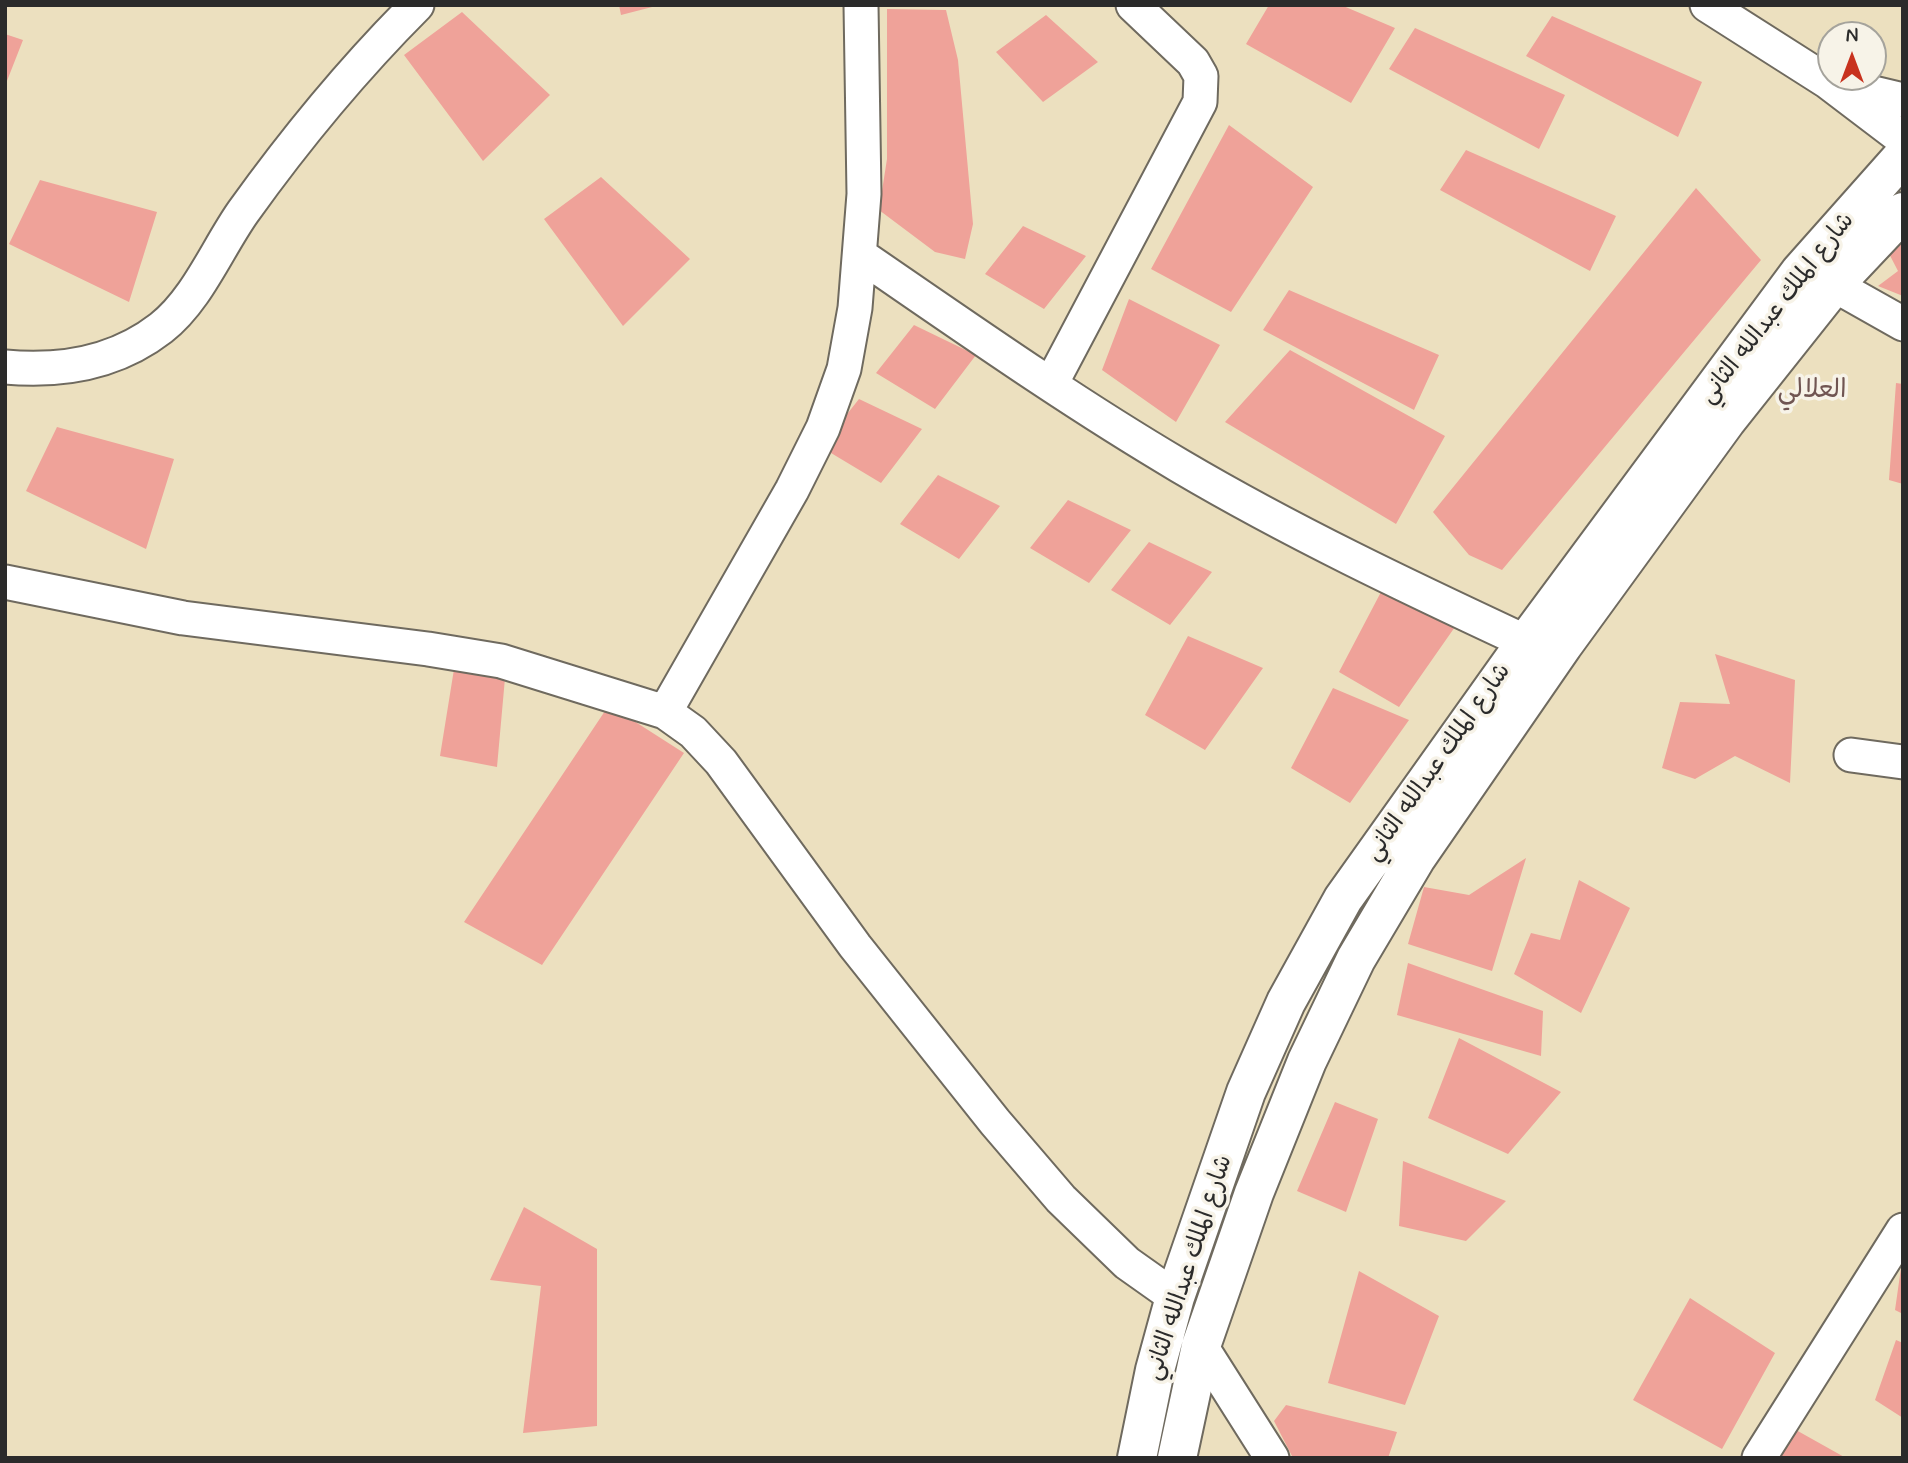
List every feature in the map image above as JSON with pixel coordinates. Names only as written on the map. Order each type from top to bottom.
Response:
[{"type":"main road","name":"شارع الملك عبدالله الثاني","points":[[1137,1458],[1155,1370],[1175,1297],[1247,1092],[1286,1002],[1343,899],[1525,642],[1800,272],[1903,156]]},
{"type":"main road","name":"شارع الملك عبدالله الثاني","points":[[1177,1458],[1200,1346],[1254,1193],[1307,1061],[1356,959],[1416,858],[1563,645],[1726,421],[1834,285],[1903,212]]},
{"type":"street","points":[[5,367],[34,370],[89,363],[122,352],[162,328],[188,298],[242,214],[317,114],[361,62],[417,5]]},
{"type":"street","points":[[665,712],[792,490],[823,428],[844,369],[855,308],[864,194],[861,5]]},
{"type":"street","points":[[1051,384],[1200,102],[1202,76],[1193,62],[1133,5]]},
{"type":"street","points":[[1707,5],[1817,75]]},
{"type":"street","points":[[1840,91],[1903,139]]},
{"type":"street","points":[[1866,91],[1903,100]]},
{"type":"street","points":[[860,255],[1051,384],[1179,465],[1331,550],[1525,642]]},
{"type":"street","points":[[1834,285],[1903,324]]},
{"type":"street","points":[[5,582],[183,618],[467,654],[595,688],[665,712],[693,733],[721,762],[921,1033],[1061,1199],[1127,1263],[1175,1297]]},
{"type":"street","points":[[1851,755],[1903,762]]},
{"type":"street","points":[[1759,1458],[1903,1230]]},
{"type":"street","points":[[1200,1346],[1272,1458]]},
{"type":"building","points":[[619,5],[656,5],[656,6],[621,15]]},
{"type":"building","points":[[1269,5],[1341,5],[1395,28],[1351,103],[1246,44]]},
{"type":"building","points":[[887,9],[946,10],[958,60],[973,224],[965,259],[935,252],[879,210],[887,159]]},
{"type":"building","points":[[462,12],[550,95],[483,161],[404,55]]},
{"type":"building","points":[[1046,15],[1098,62],[1043,102],[996,52]]},
{"type":"building","points":[[1552,16],[1702,82],[1678,137],[1526,56]]},
{"type":"building","points":[[1415,28],[1565,95],[1539,149],[1389,69]]},
{"type":"building","points":[[5,34],[23,40],[5,86]]},
{"type":"building","points":[[1229,125],[1313,187],[1231,312],[1151,269]]},
{"type":"building","points":[[1466,150],[1616,216],[1590,271],[1440,190]]},
{"type":"building","points":[[601,177],[690,259],[623,326],[544,219]]},
{"type":"building","points":[[40,180],[157,212],[129,302],[9,244]]},
{"type":"building","points":[[1696,188],[1761,260],[1502,570],[1469,555],[1433,512]]},
{"type":"building","points":[[1903,223],[1903,296],[1878,286],[1898,271],[1883,242]]},
{"type":"building","points":[[1023,226],[1086,256],[1044,309],[985,274]]},
{"type":"building","points":[[1289,290],[1439,355],[1414,410],[1263,330]]},
{"type":"building","points":[[1129,299],[1220,345],[1176,422],[1102,370]]},
{"type":"building","points":[[914,325],[976,355],[935,409],[876,373]]},
{"type":"building","points":[[1290,350],[1445,436],[1396,524],[1225,422]]},
{"type":"building","points":[[1896,383],[1903,384],[1903,484],[1889,480]]},
{"type":"building","points":[[859,399],[922,429],[881,483],[821,447]]},
{"type":"building","points":[[57,427],[174,459],[146,549],[26,491]]},
{"type":"building","points":[[938,475],[1000,506],[959,559],[900,524]]},
{"type":"building","points":[[1068,500],[1131,530],[1089,583],[1030,548]]},
{"type":"building","points":[[1149,542],[1212,572],[1170,625],[1111,590]]},
{"type":"building","points":[[1381,592],[1457,624],[1399,707],[1339,672]]},
{"type":"building","points":[[1188,636],[1263,668],[1205,750],[1145,715]]},
{"type":"building","points":[[1715,654],[1795,680],[1790,783],[1735,756],[1695,779],[1662,768],[1680,702],[1730,704]]},
{"type":"building","points":[[455,663],[505,678],[497,767],[440,756]]},
{"type":"building","points":[[1333,688],[1409,720],[1350,803],[1291,768]]},
{"type":"building","points":[[609,705],[684,753],[542,965],[464,922]]},
{"type":"building","points":[[1526,858],[1492,971],[1408,944],[1424,887],[1469,895]]},
{"type":"building","points":[[1579,880],[1630,908],[1581,1013],[1514,974],[1531,933],[1560,940]]},
{"type":"building","points":[[1408,963],[1543,1011],[1541,1056],[1397,1015]]},
{"type":"building","points":[[1459,1038],[1561,1092],[1508,1154],[1428,1118]]},
{"type":"building","points":[[1335,1102],[1378,1119],[1346,1212],[1297,1191]]},
{"type":"building","points":[[1403,1161],[1506,1201],[1466,1241],[1399,1226]]},
{"type":"building","points":[[524,1207],[597,1249],[597,1426],[523,1433],[541,1286],[490,1280]]},
{"type":"building","points":[[1903,1268],[1903,1314],[1895,1310]]},
{"type":"building","points":[[1359,1271],[1439,1316],[1405,1405],[1328,1383]]},
{"type":"building","points":[[1690,1298],[1775,1353],[1722,1449],[1633,1400]]},
{"type":"building","points":[[1896,1340],[1903,1343],[1903,1418],[1875,1400]]},
{"type":"building","points":[[1286,1405],[1397,1432],[1388,1458],[1293,1458],[1274,1421]]},
{"type":"building","points":[[1796,1430],[1846,1458],[1774,1458]]},
{"type":"district","name":"العلالي","points":[[1812,392]]}]
